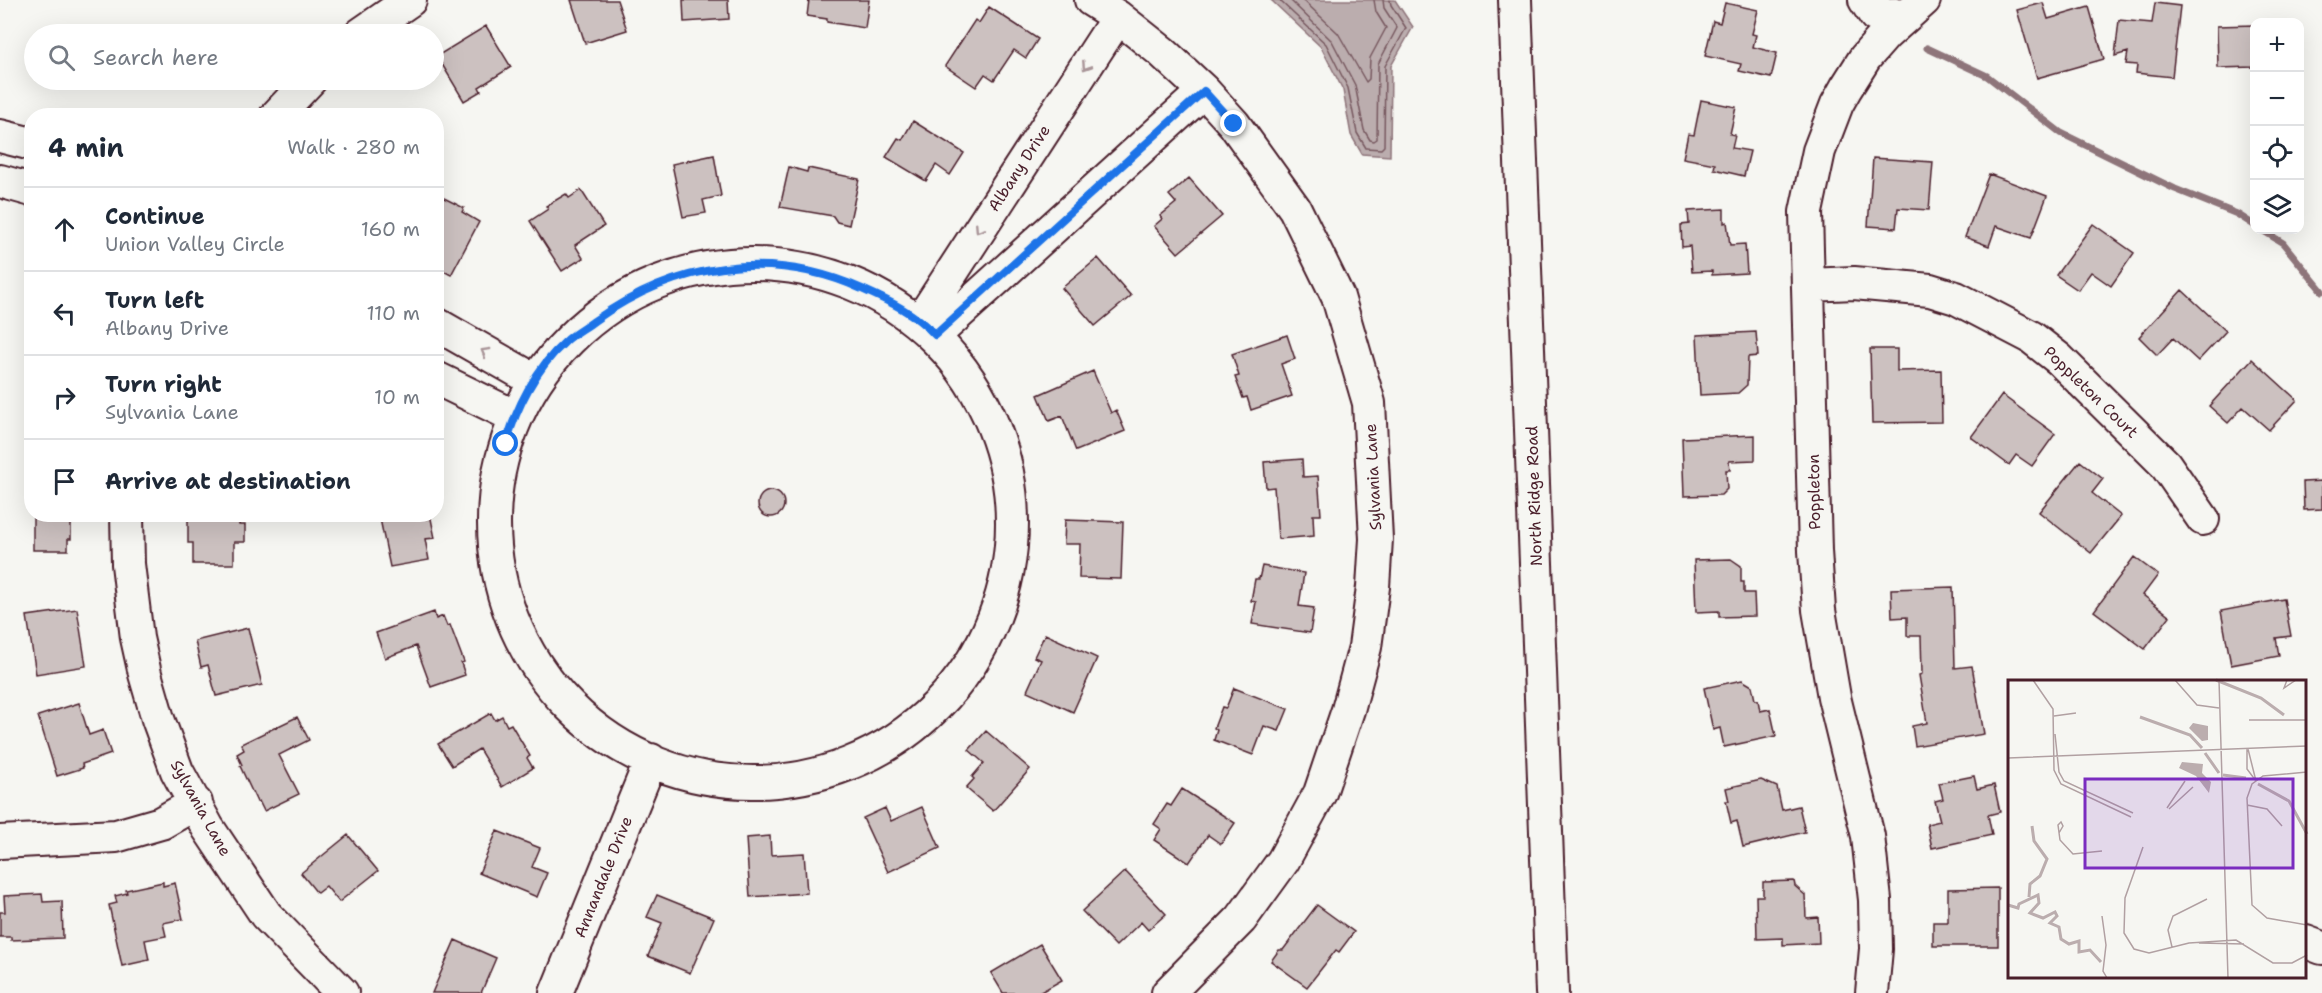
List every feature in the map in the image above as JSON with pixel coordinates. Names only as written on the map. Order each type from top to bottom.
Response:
[{"type":"street","points":[[375,24],[410,0]]},
{"type":"street","name":"Sylvania Lane","points":[[1091,0],[1118,17],[1162,52],[1204,91],[1234,124],[1294,209],[1338,297],[1369,403],[1376,539],[1365,647],[1348,710],[1320,793],[1283,861],[1241,919],[1168,993]]},
{"type":"street","name":"North Ridge Road","points":[[1515,0],[1552,993]]},
{"type":"street","points":[[1865,0],[1875,15],[1912,5]]},
{"type":"street","name":"Poppleton","points":[[1872,993],[1876,949],[1875,900],[1868,836],[1834,697],[1819,610],[1815,551],[1806,212],[1819,151],[1837,104],[1865,58],[1912,5]]},
{"type":"street","name":"Albany Drive","points":[[928,327],[1118,17]]},
{"type":"street","points":[[284,108],[301,90]]},
{"type":"street","points":[[928,327],[1204,91]]},
{"type":"street","points":[[0,181],[24,188]]},
{"type":"street","points":[[743,265],[792,267],[840,279],[884,299],[928,327],[976,388],[1002,442],[1014,500],[1012,560],[997,617],[969,670],[930,715],[882,750],[827,772],[768,782],[708,778],[651,760],[630,752],[601,735],[572,710],[547,682],[523,647],[512,623],[496,565],[492,515],[497,472],[514,416],[534,380],[564,342],[606,312],[648,288],[694,272],[743,265]]},
{"type":"street","name":"Poppleton Court","points":[[1809,285],[1854,283],[1930,290],[1956,298],[2031,337],[2060,359],[2165,464],[2203,519]]},
{"type":"street","points":[[444,329],[534,380]]},
{"type":"street","points":[[444,382],[514,416]]},
{"type":"street","name":"Sylvania Lane","points":[[127,522],[132,604],[145,674],[177,771],[208,828],[266,915],[342,993]]},
{"type":"street","name":"Annandale Drive","points":[[556,993],[651,760]]},
{"type":"street","points":[[0,842],[116,836],[161,823],[196,803]]},
{"type":"street","points":[[2307,942],[2322,948]]},
{"type":"water","points":[[1271,0],[1395,0],[1413,27],[1391,66],[1390,156],[1362,154],[1351,135],[1343,90],[1321,47]]},
{"type":"building","points":[[571,0],[617,0],[627,30],[585,43]]},
{"type":"building","points":[[683,0],[728,0],[729,19],[684,22]]},
{"type":"building","points":[[809,0],[869,0],[865,28],[827,22],[827,19],[807,16]]},
{"type":"building","points":[[1725,3],[1758,10],[1752,34],[1756,35],[1753,47],[1777,53],[1771,78],[1739,71],[1741,64],[1705,56],[1713,21],[1720,23]]},
{"type":"building","points":[[2043,3],[2048,19],[2089,7],[2104,59],[2037,78],[2017,10]]},
{"type":"building","points":[[2155,3],[2180,6],[2172,77],[2136,73],[2137,65],[2126,64],[2128,52],[2115,56],[2119,20],[2152,23]]},
{"type":"building","points":[[989,7],[1038,39],[1026,58],[1014,50],[994,80],[985,74],[976,87],[945,66],[975,20],[979,23]]},
{"type":"building","points":[[2250,25],[2250,67],[2218,68],[2217,26]]},
{"type":"building","points":[[486,26],[511,67],[479,87],[481,91],[464,101],[444,68],[444,52]]},
{"type":"building","points":[[1701,100],[1736,107],[1730,134],[1735,135],[1732,148],[1750,151],[1744,176],[1714,169],[1715,164],[1683,158],[1688,134],[1694,135]]},
{"type":"building","points":[[913,121],[964,153],[950,175],[936,165],[926,181],[886,157],[898,138],[902,140]]},
{"type":"building","points":[[714,155],[721,196],[703,200],[706,213],[683,217],[672,164]]},
{"type":"building","points":[[1873,158],[1933,162],[1929,210],[1898,208],[1896,228],[1868,226]]},
{"type":"building","points":[[789,167],[807,172],[808,168],[859,179],[849,225],[837,222],[833,216],[780,207]]},
{"type":"building","points":[[1989,174],[2047,196],[2031,238],[1996,226],[1989,246],[1965,237]]},
{"type":"building","points":[[1189,178],[1222,216],[1178,253],[1154,226],[1162,219],[1160,216],[1176,203],[1169,195]]},
{"type":"building","points":[[581,190],[604,226],[575,245],[583,258],[562,271],[530,221],[548,209],[546,206],[566,194],[569,198]]},
{"type":"building","points":[[444,198],[464,208],[462,212],[479,222],[451,275],[444,271]]},
{"type":"building","points":[[1724,209],[1724,223],[1727,222],[1730,245],[1745,244],[1747,273],[1712,275],[1712,271],[1692,272],[1690,246],[1682,247],[1681,225],[1689,224],[1688,211]]},
{"type":"building","points":[[2093,224],[2134,253],[2111,286],[2091,272],[2078,290],[2056,275]]},
{"type":"building","points":[[1098,258],[1131,296],[1095,326],[1062,288]]},
{"type":"building","points":[[2182,290],[2226,331],[2198,361],[2173,338],[2157,355],[2139,337]]},
{"type":"building","points":[[1756,332],[1758,356],[1748,357],[1747,385],[1738,393],[1700,395],[1697,335]]},
{"type":"building","points":[[1287,335],[1295,359],[1281,364],[1292,396],[1251,410],[1247,397],[1243,398],[1235,377],[1239,376],[1232,354]]},
{"type":"building","points":[[1870,349],[1897,349],[1897,371],[1941,370],[1942,422],[1872,423]]},
{"type":"building","points":[[2252,359],[2297,400],[2269,430],[2243,407],[2228,423],[2209,406]]},
{"type":"building","points":[[1093,371],[1111,413],[1116,410],[1125,431],[1076,451],[1062,416],[1049,421],[1038,395]]},
{"type":"building","points":[[2002,395],[2055,434],[2032,466],[2016,455],[2009,465],[1971,437]]},
{"type":"building","points":[[1755,435],[1755,460],[1729,461],[1730,470],[1726,470],[1727,489],[1721,495],[1684,496],[1682,438]]},
{"type":"building","points":[[1302,459],[1303,477],[1318,476],[1321,515],[1313,515],[1314,536],[1278,539],[1274,487],[1266,488],[1264,462]]},
{"type":"building","points":[[2080,461],[2103,479],[2092,493],[2121,516],[2091,553],[2039,512]]},
{"type":"building","points":[[2322,481],[2322,509],[2304,510],[2303,482]]},
{"type":"building","points":[[771,491],[780,495],[784,504],[780,513],[771,517],[762,513],[758,504],[762,495]]},
{"type":"building","points":[[1065,520],[1123,522],[1121,579],[1079,578],[1080,544],[1064,544]]},
{"type":"building","points":[[33,522],[71,522],[71,539],[68,539],[68,550],[33,550]]},
{"type":"building","points":[[188,522],[239,522],[239,525],[245,525],[245,542],[234,542],[234,564],[193,564],[193,543],[188,543]]},
{"type":"building","points":[[381,522],[432,522],[435,538],[425,539],[429,560],[390,567]]},
{"type":"building","points":[[2134,557],[2158,575],[2143,595],[2170,616],[2145,649],[2094,611]]},
{"type":"building","points":[[1731,559],[1741,566],[1744,593],[1754,593],[1755,616],[1719,617],[1719,611],[1696,612],[1694,560]]},
{"type":"building","points":[[1262,566],[1304,573],[1299,606],[1314,608],[1310,633],[1252,624],[1256,602],[1251,601],[1255,579],[1259,579]]},
{"type":"building","points":[[1953,587],[1955,668],[1972,666],[1984,734],[1915,746],[1912,726],[1927,723],[1919,675],[1922,674],[1921,636],[1907,636],[1907,617],[1892,618],[1891,589]]},
{"type":"building","points":[[2284,599],[2291,636],[2276,638],[2279,656],[2231,665],[2221,611]]},
{"type":"building","points":[[77,609],[86,666],[36,674],[27,616]]},
{"type":"building","points":[[434,612],[436,619],[443,616],[447,626],[450,625],[464,662],[461,663],[465,675],[431,687],[416,646],[385,658],[376,633]]},
{"type":"building","points":[[248,628],[262,685],[216,696],[208,665],[201,667],[195,641]]},
{"type":"building","points":[[1045,634],[1097,658],[1073,712],[1027,691],[1041,660],[1034,657]]},
{"type":"building","points":[[1742,680],[1752,686],[1760,711],[1770,709],[1776,736],[1724,747],[1720,728],[1713,730],[1704,688]]},
{"type":"building","points":[[1234,688],[1288,709],[1279,731],[1264,726],[1253,755],[1214,740],[1217,730],[1214,728],[1222,707],[1226,708]]},
{"type":"building","points":[[79,703],[89,735],[103,730],[111,754],[82,764],[83,768],[57,776],[38,716]]},
{"type":"building","points":[[491,713],[495,720],[502,716],[507,726],[511,724],[530,756],[527,758],[533,768],[502,787],[479,749],[452,766],[438,744]]},
{"type":"building","points":[[297,717],[309,740],[279,755],[299,794],[264,811],[259,801],[257,802],[240,766],[242,765],[237,754],[244,750],[241,744]]},
{"type":"building","points":[[986,731],[1030,769],[993,811],[966,788],[984,763],[969,750]]},
{"type":"building","points":[[1974,776],[1977,789],[1994,785],[2000,812],[1988,815],[1992,835],[1932,848],[1927,824],[1940,821],[1935,801],[1943,799],[1939,783]]},
{"type":"building","points":[[1761,780],[1777,787],[1782,810],[1799,806],[1805,832],[1743,847],[1737,821],[1731,823],[1726,801],[1729,801],[1726,788]]},
{"type":"building","points":[[1182,789],[1235,823],[1221,844],[1208,835],[1189,863],[1154,840],[1161,829],[1154,824],[1167,804],[1171,806]]},
{"type":"building","points":[[922,807],[940,848],[888,872],[863,818],[885,808],[891,821]]},
{"type":"building","points":[[497,831],[540,848],[532,867],[547,873],[537,897],[479,873]]},
{"type":"building","points":[[348,835],[378,871],[339,902],[326,886],[317,893],[301,873]]},
{"type":"building","points":[[770,836],[771,855],[804,853],[807,893],[750,897],[746,838]]},
{"type":"building","points":[[1125,871],[1166,914],[1148,930],[1141,922],[1116,946],[1082,911]]},
{"type":"building","points":[[1794,881],[1795,886],[1805,895],[1806,918],[1818,917],[1819,943],[1783,945],[1783,938],[1757,939],[1756,896],[1763,896],[1763,882]]},
{"type":"building","points":[[163,882],[163,886],[175,883],[183,919],[163,923],[166,936],[145,940],[149,960],[122,966],[109,905],[117,903],[115,896],[127,893],[126,890]]},
{"type":"building","points":[[1998,888],[1998,946],[1933,946],[1933,922],[1948,922],[1948,889]]},
{"type":"building","points":[[42,894],[43,902],[62,901],[63,938],[11,940],[11,937],[0,937],[0,912],[5,912],[4,896]]},
{"type":"building","points":[[657,895],[714,918],[690,973],[648,956],[662,923],[647,917]]},
{"type":"building","points":[[1317,905],[1354,932],[1339,952],[1336,950],[1307,987],[1271,961],[1279,950],[1283,950]]},
{"type":"building","points":[[455,940],[496,958],[481,993],[432,993]]},
{"type":"building","points":[[1040,944],[1062,980],[1039,993],[1003,993],[991,973]]},
{"type":"waterway","points":[[1927,48],[1987,76],[2061,133],[2175,189],[2237,214],[2250,222]]},
{"type":"waterway","points":[[2268,234],[2283,243],[2322,291]]},
{"type":"route","points":[[506,444],[514,416],[534,380],[564,342],[606,312],[648,288],[694,272],[743,265],[792,267],[840,279],[884,299],[921,320],[935,335],[1204,91],[1234,124]]}]
